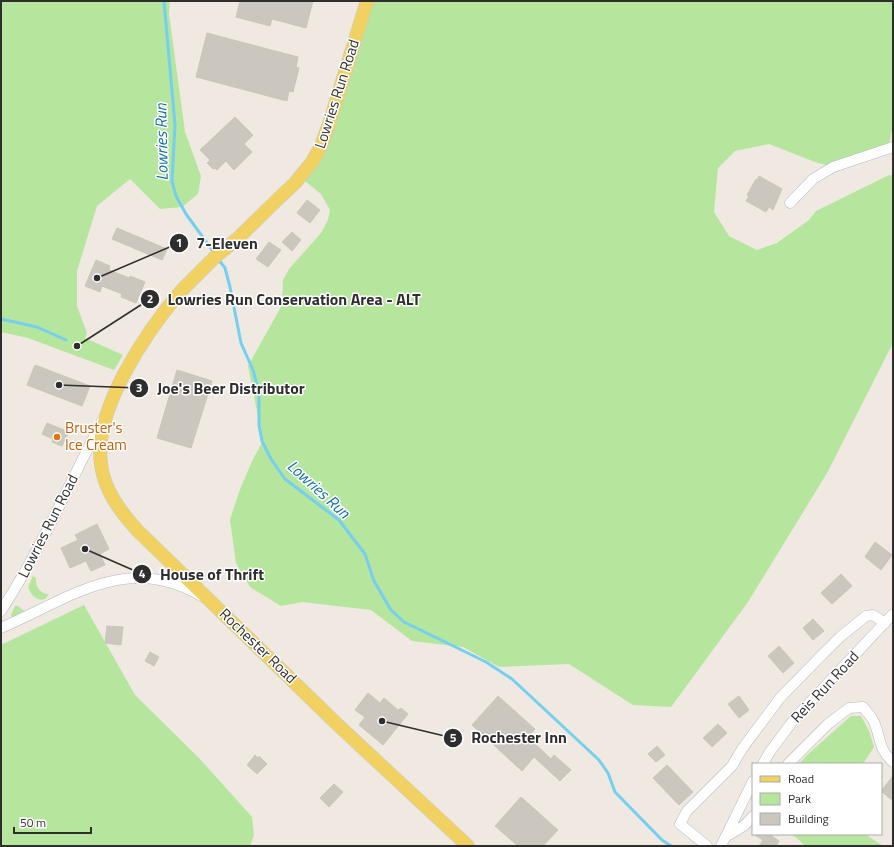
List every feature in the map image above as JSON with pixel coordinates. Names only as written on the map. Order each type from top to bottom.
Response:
[{"type":"main road","name":"Lowries Run Road","points":[[111,402],[137,352],[164,310],[196,276],[295,183],[312,162],[321,146],[327,130],[367,1]]},
{"type":"main road","points":[[111,402],[103,429],[100,454],[103,476],[113,498],[126,518],[137,530],[216,605]]},
{"type":"main road","name":"Rochester Road","points":[[216,605],[338,725],[468,846]]},
{"type":"street","points":[[790,202],[813,180],[833,168],[893,147]]},
{"type":"street","name":"Lowries Run Road","points":[[1,611],[16,588],[34,555],[111,402]]},
{"type":"street","name":"Rochester Road","points":[[1,628],[77,592],[94,585],[114,580],[136,578],[158,580],[176,584],[216,605]]},
{"type":"street","name":"Reis Run Road","points":[[764,763],[769,753],[795,718],[893,614]]},
{"type":"street","points":[[707,846],[680,824],[687,810],[732,766],[742,749],[780,698],[840,637],[866,616],[873,615],[884,622]]},
{"type":"street","points":[[789,763],[828,724],[849,708],[863,707],[874,721],[879,740],[886,756],[893,762]]},
{"type":"street","points":[[721,846],[752,783]]},
{"type":"street","points":[[726,836],[745,825],[752,817]]},
{"type":"green space","points":[[1,1],[170,1],[169,14],[185,132],[201,176],[198,194],[182,207],[160,209],[130,179],[97,206],[77,271],[77,306],[87,333],[85,338],[123,355],[114,370],[28,338],[1,332]]},
{"type":"green space","points":[[367,1],[893,1],[893,125],[888,149],[833,167],[815,162],[769,144],[735,151],[718,168],[714,212],[729,236],[757,250],[777,243],[809,220],[816,211],[889,175],[893,176],[893,343],[827,473],[748,602],[671,707],[633,705],[569,664],[499,667],[463,647],[412,641],[371,610],[302,602],[281,606],[250,587],[236,563],[230,520],[239,492],[252,461],[263,441],[248,366],[282,305],[283,280],[289,269],[321,233],[328,220],[330,210],[321,194],[300,177],[312,162]]},
{"type":"green space","points":[[33,576],[36,578],[36,584],[39,589],[43,593],[49,594],[45,599],[36,598],[29,590],[28,587]]},
{"type":"green space","points":[[84,605],[135,695],[199,758],[252,817],[254,835],[250,846],[1,846],[1,645]]},
{"type":"green space","points":[[15,606],[18,606],[24,611],[12,617],[11,615]]},
{"type":"green space","points":[[851,716],[861,716],[869,731],[874,747],[864,763],[800,763]]},
{"type":"green space","points":[[792,835],[868,835],[883,846],[805,846]]},
{"type":"building","points":[[240,1],[313,1],[306,28],[272,19],[270,26],[236,17]]},
{"type":"building","points":[[207,33],[298,57],[296,67],[299,68],[293,92],[289,91],[287,101],[196,77]]},
{"type":"building","points":[[235,117],[253,135],[244,144],[252,152],[234,170],[226,161],[217,170],[215,168],[213,169],[207,163],[210,160],[200,150]]},
{"type":"building","points":[[759,176],[782,189],[773,210],[769,207],[766,212],[746,201],[749,196],[747,195]]},
{"type":"building","points":[[307,200],[320,210],[310,223],[297,213]]},
{"type":"building","points":[[117,228],[167,249],[162,260],[112,239]]},
{"type":"building","points":[[292,232],[301,240],[292,251],[282,242]]},
{"type":"building","points":[[269,242],[281,250],[268,267],[256,259]]},
{"type":"building","points":[[96,260],[110,266],[109,270],[129,278],[130,276],[145,282],[136,303],[121,297],[122,294],[102,286],[100,292],[85,286]]},
{"type":"building","points":[[35,365],[90,386],[82,406],[27,385]]},
{"type":"building","points":[[177,370],[212,381],[191,448],[157,438]]},
{"type":"building","name":"Bruster's Ice Cream","points":[[47,423],[69,432],[62,446],[52,442],[53,439],[42,434]]},
{"type":"building","points":[[97,524],[109,549],[100,554],[105,565],[91,571],[86,561],[70,568],[61,548],[78,540],[75,535]]},
{"type":"building","points":[[875,542],[892,555],[881,570],[865,557]]},
{"type":"building","points":[[841,574],[852,586],[832,604],[821,593]]},
{"type":"building","points":[[813,619],[824,631],[813,640],[803,628]]},
{"type":"building","points":[[107,626],[123,627],[121,645],[105,643]]},
{"type":"building","points":[[779,646],[794,663],[783,673],[768,656]]},
{"type":"building","points":[[150,652],[159,657],[154,666],[145,661]]},
{"type":"building","points":[[368,693],[380,703],[384,698],[398,710],[401,708],[408,714],[383,745],[359,725],[365,717],[355,710]]},
{"type":"building","points":[[498,696],[535,729],[528,737],[551,759],[554,755],[571,770],[560,781],[534,757],[522,771],[472,725]]},
{"type":"building","points":[[739,696],[749,710],[739,718],[728,704]]},
{"type":"building","points":[[718,724],[727,733],[712,747],[703,738]]},
{"type":"building","points":[[657,746],[665,755],[656,762],[648,754]]},
{"type":"building","points":[[255,755],[258,758],[259,756],[267,764],[257,774],[247,765]]},
{"type":"building","points":[[667,765],[693,792],[679,805],[653,778]]},
{"type":"building","points":[[893,776],[893,801],[882,792]]},
{"type":"building","points":[[334,784],[343,792],[329,807],[320,798]]},
{"type":"building","points":[[521,797],[558,830],[543,846],[518,846],[495,826]]},
{"type":"building","points":[[755,835],[770,835],[779,841],[776,846],[759,846],[763,840]]},
{"type":"waterway","name":"Lowries Run","points":[[164,1],[175,125],[172,181],[176,196],[186,214],[215,254]]},
{"type":"waterway","name":"Lowries Run","points":[[218,259],[225,268],[241,343],[253,370],[259,393],[259,425],[262,441],[271,459],[285,479],[339,520],[365,554],[374,581],[391,610],[404,622],[486,662],[512,679],[599,760],[608,773],[615,792],[662,840],[671,846]]},
{"type":"waterway","points":[[1,319],[37,327],[66,340]]},
{"type":"place","name":"7-Eleven","points":[[97,278]]},
{"type":"place","name":"Lowries Run Conservation Area - ALT","points":[[77,346]]},
{"type":"place","name":"Joe's Beer Distributor","points":[[59,385]]},
{"type":"place","name":"Bruster's Ice Cream","points":[[57,437]]},
{"type":"place","name":"House of Thrift","points":[[85,549]]},
{"type":"place","name":"Rochester Inn","points":[[382,721]]}]
